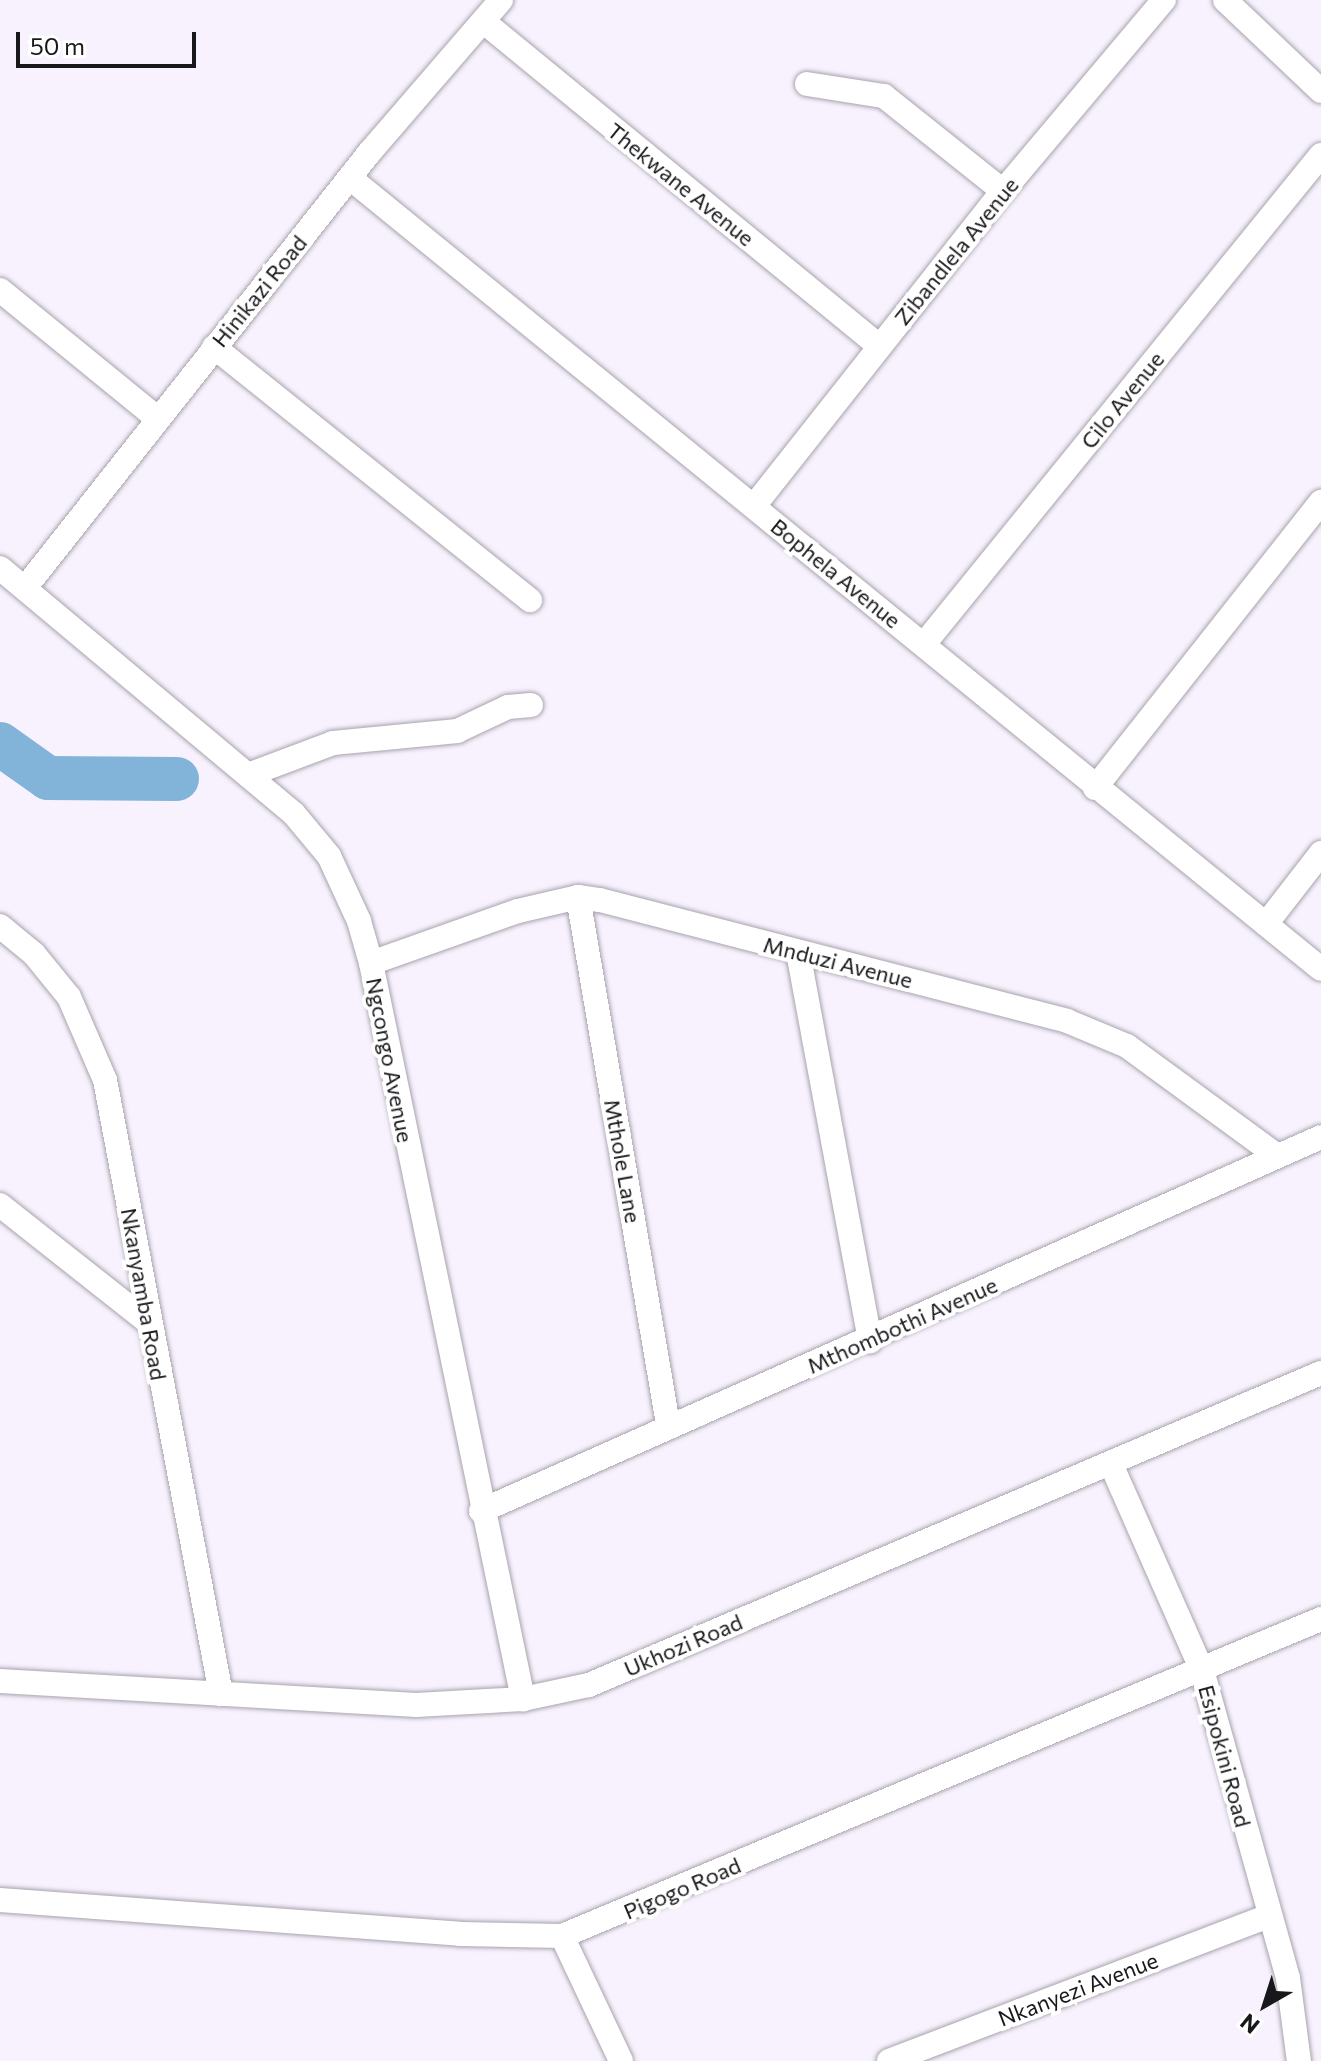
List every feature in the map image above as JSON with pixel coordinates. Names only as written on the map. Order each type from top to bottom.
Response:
[{"type":"street","name":"Hinikazi Road","points":[[25,588],[350,178],[501,0]]},
{"type":"street","name":"Zibandlela Avenue","points":[[754,506],[1003,191],[1164,0]]},
{"type":"street","points":[[1225,0],[1321,91]]},
{"type":"street","name":"Thekwane Avenue","points":[[484,22],[879,346]]},
{"type":"street","points":[[807,84],[884,96],[1003,191]]},
{"type":"street","name":"Cilo Avenue","points":[[924,644],[1321,155]]},
{"type":"street","name":"Bophela Avenue","points":[[350,178],[924,644],[1095,788],[1321,969]]},
{"type":"street","points":[[0,290],[157,418]]},
{"type":"street","points":[[214,347],[530,600]]},
{"type":"street","points":[[1095,788],[1321,502]]},
{"type":"street","name":"Ngcongo Avenue","points":[[0,568],[294,814],[329,856],[359,921],[371,963],[481,1511],[523,1699]]},
{"type":"street","points":[[248,775],[333,743],[457,731],[508,707],[531,705]]},
{"type":"street","points":[[1266,924],[1321,853]]},
{"type":"street","name":"Mnduzi Avenue","points":[[371,963],[518,911],[578,897],[1067,1021],[1127,1046],[1276,1155]]},
{"type":"street","name":"Mthole Lane","points":[[578,897],[668,1424]]},
{"type":"street","name":"Nkanyamba Road","points":[[0,926],[60,986],[88,1034],[105,1080],[148,1322],[221,1694]]},
{"type":"street","points":[[798,952],[870,1341]]},
{"type":"street","name":"Mthombothi Avenue","points":[[481,1511],[668,1424],[870,1341],[1321,1137]]},
{"type":"street","points":[[0,1205],[148,1322]]},
{"type":"street","name":"Ukhozi Road","points":[[0,1681],[416,1705],[523,1699],[589,1685],[1321,1373]]},
{"type":"street","name":"Esipokini Road","points":[[1111,1464],[1202,1670],[1268,1916],[1288,1978],[1299,2061]]},
{"type":"street","name":"Pigogo Road","points":[[0,1900],[460,1934],[562,1936],[1321,1619]]},
{"type":"street","name":"Nkanyezi Avenue","points":[[889,2061],[1268,1916]]},
{"type":"street","points":[[562,1936],[621,2061]]},
{"type":"waterway","points":[[0,744],[48,778],[177,779]]}]
